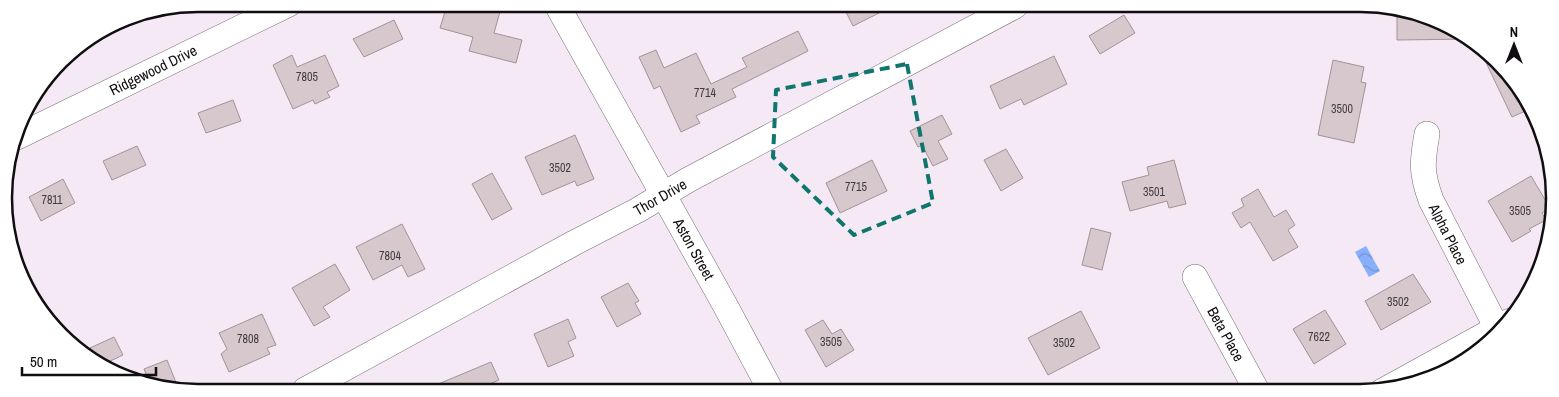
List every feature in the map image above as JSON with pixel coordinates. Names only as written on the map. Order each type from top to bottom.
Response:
[{"type":"street","name":"Ridgewood Drive","points":[[24,133],[273,12]]},
{"type":"street","name":"Aston Street","points":[[561,12],[767,384]]},
{"type":"street","name":"Thor Drive","points":[[316,384],[1004,12]]},
{"type":"street","name":"Alpha Place","points":[[1427,134],[1422,162],[1424,182],[1430,200],[1501,320]]},
{"type":"street","name":"Beta Place","points":[[1195,277],[1253,384]]},
{"type":"street","points":[[1404,379],[1490,332]]},
{"type":"highlighted area","points":[[907,64],[933,203],[854,235],[773,157],[776,90]]},
{"type":"water","points":[[1366,246],[1380,271],[1369,277],[1355,252]]},
{"type":"building","points":[[445,12],[500,12],[494,33],[522,40],[516,63],[469,51],[473,37],[440,28]]},
{"type":"building","points":[[846,12],[881,12],[853,26]]},
{"type":"building","points":[[1124,15],[1135,33],[1100,54],[1089,36]]},
{"type":"building","points":[[1397,16],[1420,22],[1457,39],[1397,40]]},
{"type":"building","points":[[394,20],[403,39],[364,57],[353,39]]},
{"type":"building","points":[[798,31],[808,51],[732,89],[736,97],[696,116],[700,123],[681,132],[660,86],[654,89],[639,57],[656,50],[664,68],[696,53],[711,84],[747,67],[742,58]]},
{"type":"building","points":[[292,55],[297,67],[325,55],[339,86],[327,92],[330,97],[315,104],[313,100],[293,109],[273,65]]},
{"type":"building","points":[[1054,56],[1067,84],[1024,105],[1021,99],[1000,109],[990,86]]},
{"type":"building","points":[[1333,60],[1364,67],[1361,82],[1366,83],[1354,143],[1318,135]]},
{"type":"building","points":[[1490,70],[1495,70],[1508,85],[1525,111],[1512,117]]},
{"type":"building","points":[[233,100],[241,121],[206,133],[198,113]]},
{"type":"building","points":[[942,115],[952,134],[938,141],[948,159],[933,166],[922,145],[918,147],[910,131]]},
{"type":"building","points":[[575,135],[594,179],[577,186],[575,181],[542,195],[525,157]]},
{"type":"building","points":[[137,146],[146,165],[112,180],[103,161]]},
{"type":"building","points":[[1006,149],[1023,178],[1001,191],[984,160]]},
{"type":"building","points":[[872,160],[887,191],[840,213],[826,183]]},
{"type":"building","points":[[1174,160],[1186,204],[1169,208],[1167,201],[1130,211],[1122,182],[1149,175],[1147,167]]},
{"type":"building","points":[[492,173],[512,209],[492,220],[472,184]]},
{"type":"building","points":[[1531,176],[1546,201],[1546,210],[1542,213],[1545,220],[1529,229],[1531,231],[1512,242],[1488,201]]},
{"type":"building","points":[[63,179],[75,203],[41,221],[29,197]]},
{"type":"building","points":[[1258,189],[1274,217],[1286,210],[1295,225],[1288,230],[1298,247],[1273,261],[1250,222],[1241,228],[1232,213],[1244,206],[1241,199]]},
{"type":"building","points":[[402,224],[425,269],[408,277],[402,265],[373,280],[356,247]]},
{"type":"building","points":[[1091,228],[1111,233],[1102,270],[1082,265]]},
{"type":"building","points":[[335,264],[350,290],[323,307],[330,317],[314,326],[292,288]]},
{"type":"building","points":[[1413,274],[1431,302],[1381,330],[1365,301]]},
{"type":"building","points":[[628,283],[639,301],[635,303],[641,314],[617,327],[601,297]]},
{"type":"building","points":[[1325,310],[1346,344],[1314,364],[1293,329]]},
{"type":"building","points":[[1081,311],[1100,348],[1048,375],[1028,338]]},
{"type":"building","points":[[262,314],[276,345],[267,348],[270,354],[229,372],[221,354],[227,349],[219,333]]},
{"type":"building","points":[[568,319],[576,338],[568,342],[574,356],[548,367],[534,334]]},
{"type":"building","points":[[823,320],[832,334],[841,329],[854,350],[826,367],[805,330]]},
{"type":"building","points":[[114,337],[123,355],[109,362],[90,348]]},
{"type":"building","points":[[167,360],[176,383],[147,377],[144,369]]},
{"type":"building","points":[[491,362],[499,380],[490,384],[438,384]]}]
